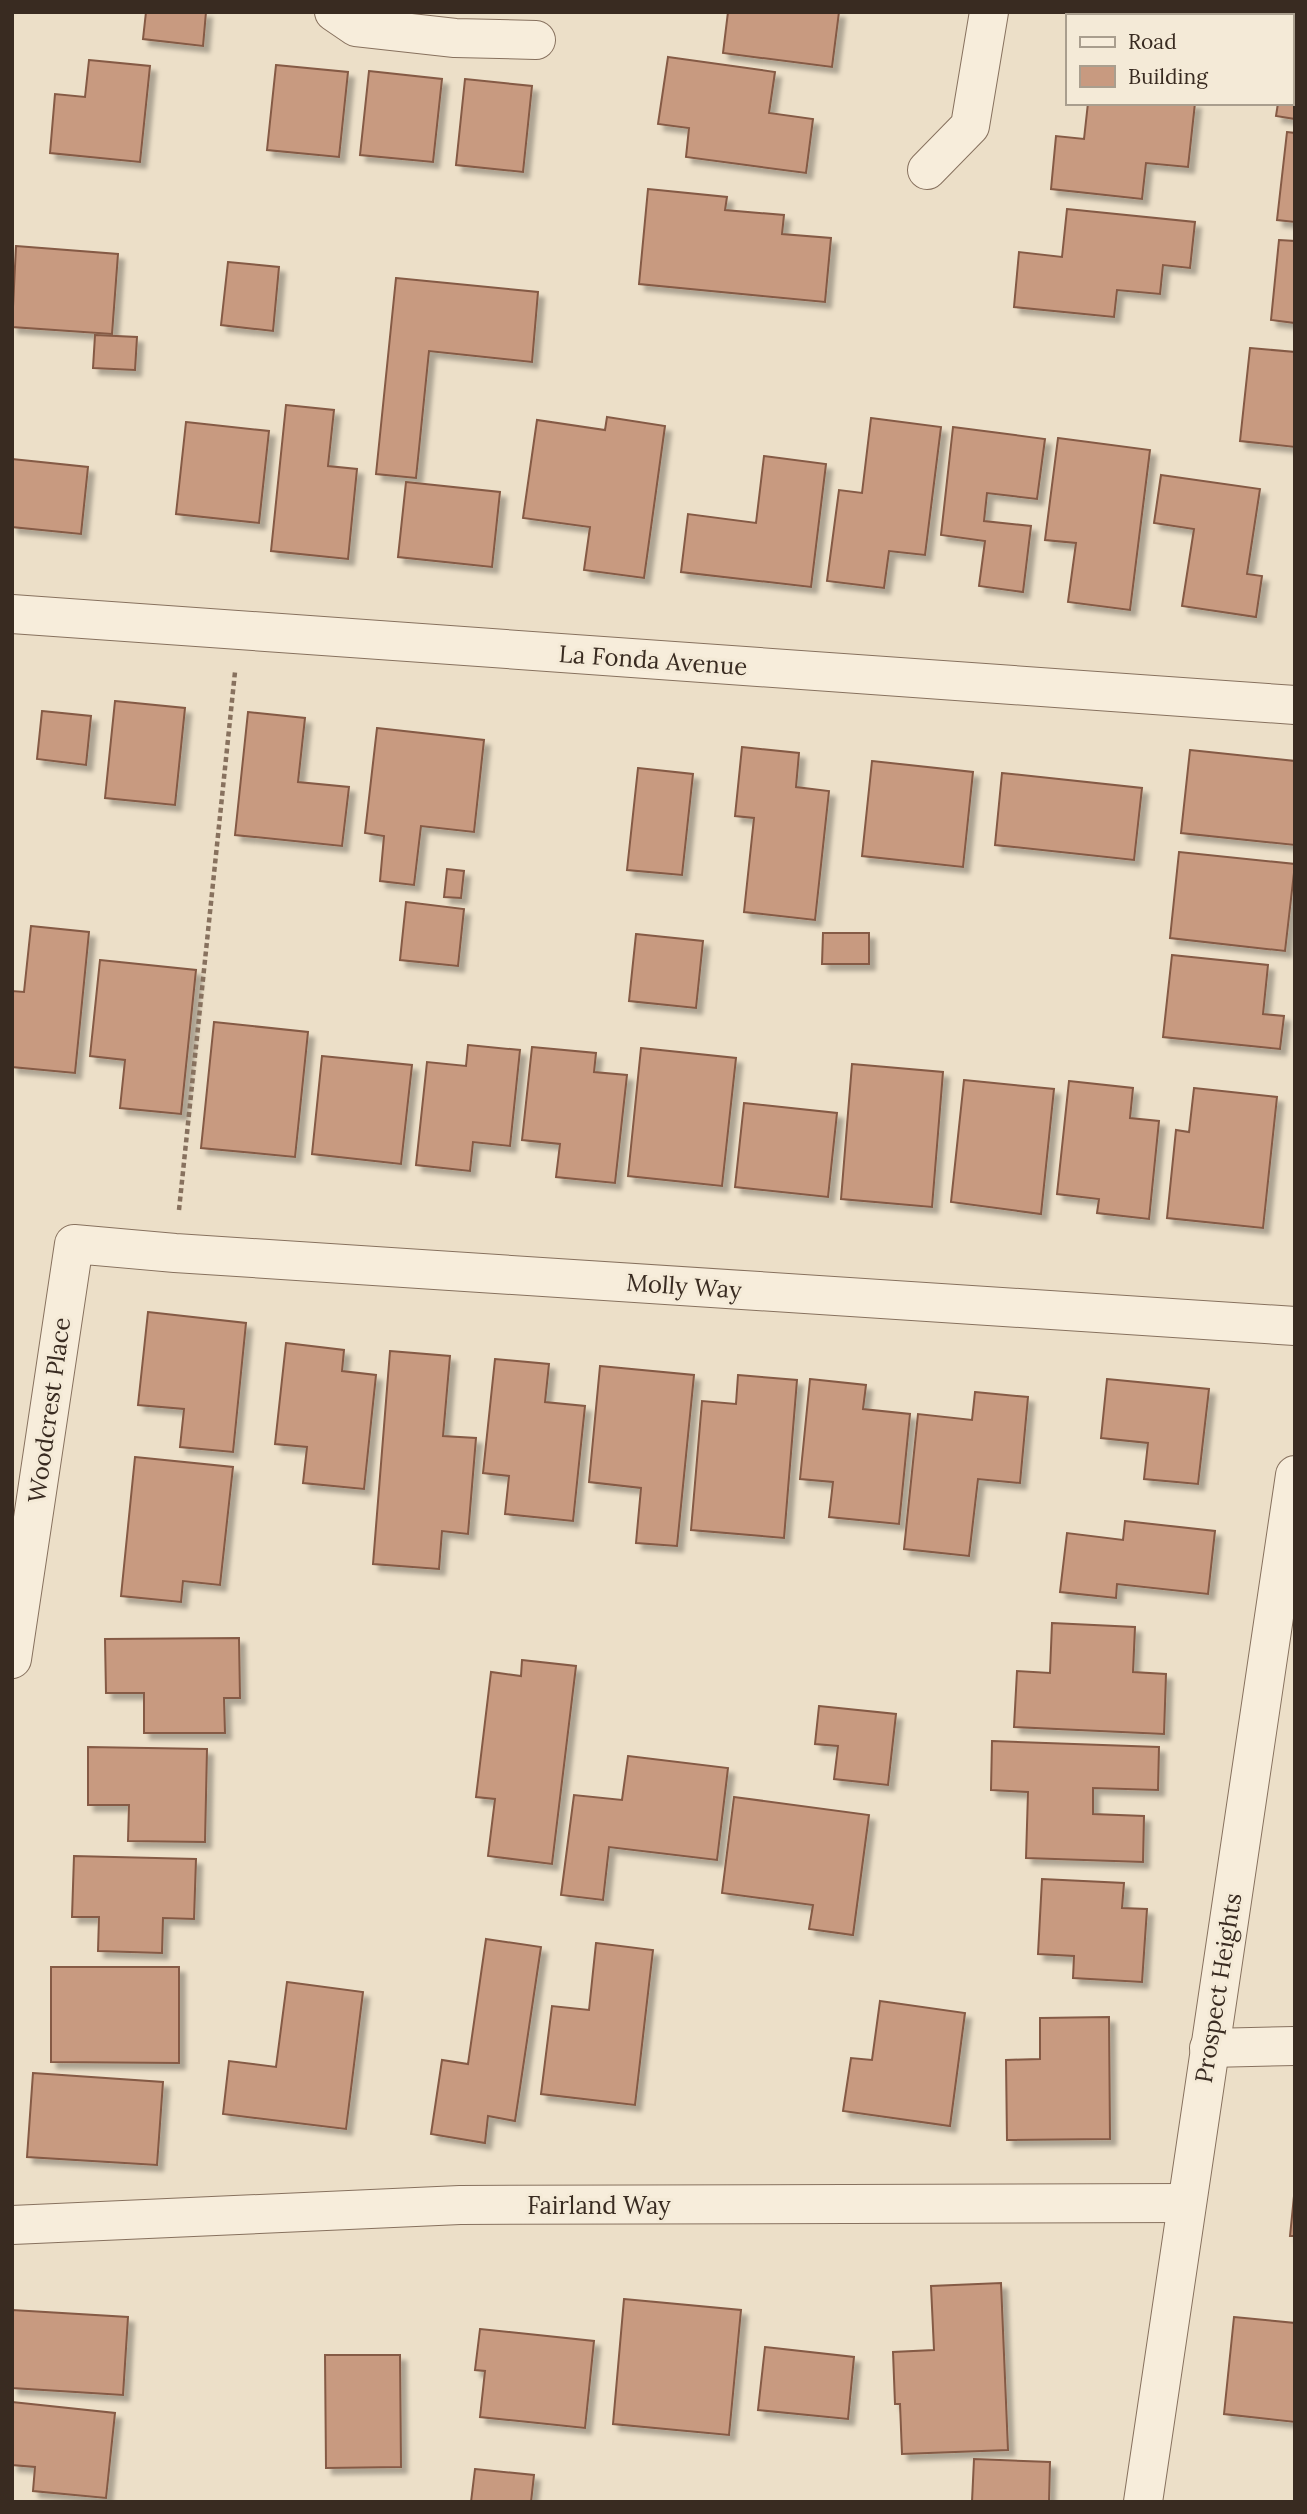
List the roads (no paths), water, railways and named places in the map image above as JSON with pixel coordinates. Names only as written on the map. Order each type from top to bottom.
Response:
[{"type":"street","points":[[334,12],[356,27],[455,37],[536,40]]},
{"type":"street","points":[[927,170],[970,126],[989,12]]},
{"type":"street","name":"La Fonda Avenue","points":[[12,614],[1295,705]]},
{"type":"street","name":"Molly Way","points":[[74,1244],[175,1253],[1295,1326]]},
{"type":"street","name":"Woodcrest Place","points":[[12,1659],[74,1244]]},
{"type":"street","name":"Prospect Heights","points":[[1143,2502],[1185,2203],[1294,1483]]},
{"type":"street","points":[[1209,2048],[1295,2046]]},
{"type":"street","name":"Fairland Way","points":[[12,2225],[460,2206],[1185,2203]]}]
